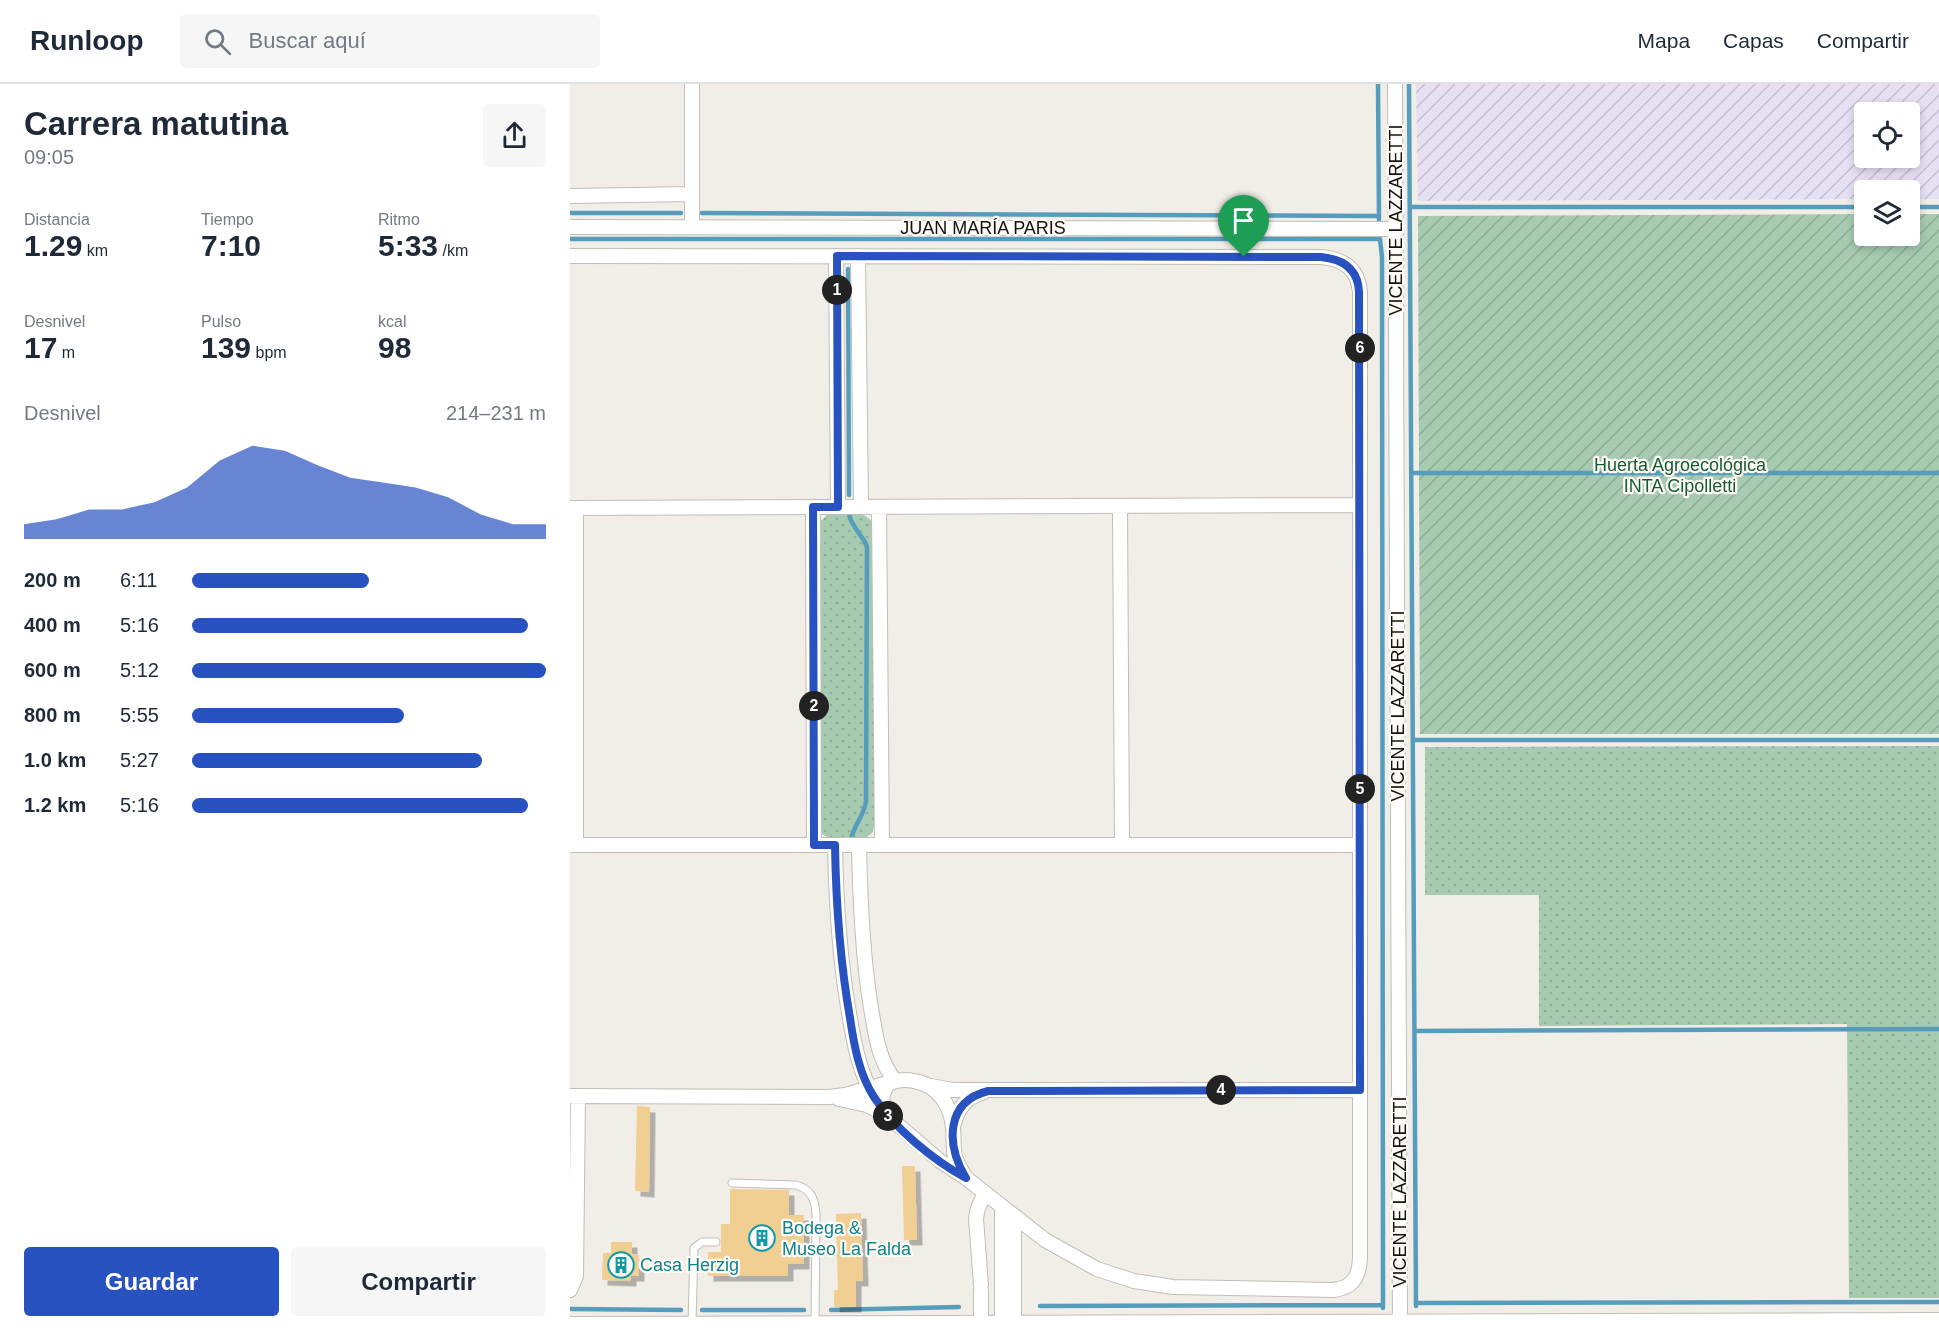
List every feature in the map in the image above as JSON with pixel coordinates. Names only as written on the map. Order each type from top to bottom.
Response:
[{"type":"main road","points":[[570,1327],[1939,1323]]},
{"type":"street","points":[[692,84],[692,227]]},
{"type":"street","name":"VICENTE LAZZARETTI","points":[[1395,84],[1400,1326]]},
{"type":"street","points":[[570,196],[692,194]]},
{"type":"street","name":"JUAN MARÍA PARIS","points":[[570,227],[1396,229]]},
{"type":"street","points":[[570,256],[1321,257],[1344,262],[1354,272],[1359,285],[1360,505],[1360,1264],[1355,1280],[1342,1288],[1333,1290],[1187,1288],[1134,1281],[1109,1274],[1074,1258],[1045,1240],[966,1178],[940,1161],[887,1114],[869,1088],[855,1047],[844,983],[837,916],[835,845]]},
{"type":"street","points":[[837,256],[838,507]]},
{"type":"street","points":[[858,256],[861,507]]},
{"type":"street","points":[[1360,505],[573,508],[573,845],[1360,845]]},
{"type":"street","points":[[1120,506],[1122,845]]},
{"type":"street","points":[[813,507],[814,845]]},
{"type":"street","points":[[879,507],[882,845]]},
{"type":"street","points":[[859,845],[861,922],[871,1009],[881,1056],[895,1081]]},
{"type":"street","points":[[822,1098],[845,1095],[895,1081],[911,1080],[952,1090],[1360,1090]]},
{"type":"street","points":[[887,1114],[882,1098],[884,1089],[895,1081]]},
{"type":"street","points":[[926,1084],[936,1091],[947,1104],[953,1127],[956,1158],[966,1178]]},
{"type":"street","points":[[953,1127],[959,1108],[967,1100],[995,1090]]},
{"type":"street","points":[[570,1290],[576,1276],[574,1096],[822,1098],[852,1101],[887,1114]]},
{"type":"street","points":[[971,1326],[981,1287],[976,1218],[985,1193]]},
{"type":"street","points":[[1002,1207],[1008,1325]]},
{"type":"street","points":[[1008,1325],[1014,1216]]},
{"type":"lane","points":[[732,1183],[796,1185],[811,1194],[816,1209],[815,1326]]},
{"type":"lane","points":[[692,1326],[692,1252],[699,1243],[716,1242]]},
{"type":"shaded area","points":[[1416,84],[1939,84],[1939,199],[1920,199],[1920,180],[1854,180],[1854,199],[1418,201]]},
{"type":"green space","name":"Huerta Agroecológica INTA Cipolletti","points":[[1854,214],[1854,246],[1920,246],[1920,214],[1939,214],[1939,734],[1420,734],[1418,216]]},
{"type":"green space","points":[[856,513],[868,518],[874,529],[875,824],[872,833],[854,840],[838,840],[820,832],[818,524],[828,514]]},
{"type":"green space","points":[[1939,746],[1939,1298],[1849,1298],[1847,1024],[1539,1026],[1539,895],[1425,895],[1425,747]]},
{"type":"building","points":[[637,1106],[650,1107],[649,1192],[635,1191]]},
{"type":"building","points":[[902,1166],[915,1166],[917,1240],[904,1240]]},
{"type":"building","name":"Bodega & Museo La Falda","points":[[730,1189],[789,1190],[789,1215],[804,1215],[804,1264],[788,1264],[788,1276],[708,1276],[708,1252],[721,1252],[721,1224],[730,1224]]},
{"type":"building","points":[[861,1213],[863,1281],[856,1281],[856,1307],[834,1307],[834,1290],[838,1290],[836,1214]]},
{"type":"building","name":"Casa Herzig","points":[[611,1242],[632,1242],[632,1254],[639,1255],[639,1276],[631,1276],[631,1281],[602,1280],[603,1253],[611,1253]]},
{"type":"waterway","points":[[1378,84],[1379,220]]},
{"type":"waterway","points":[[1409,84],[1416,1306]]},
{"type":"waterway","points":[[1410,207],[1854,207]]},
{"type":"waterway","points":[[1920,207],[1939,207]]},
{"type":"waterway","points":[[570,213],[681,213]]},
{"type":"waterway","points":[[702,213],[1379,216]]},
{"type":"waterway","points":[[570,239],[1380,239],[1382,257],[1383,1308]]},
{"type":"waterway","points":[[848,269],[849,495]]},
{"type":"waterway","points":[[1411,473],[1939,473]]},
{"type":"waterway","points":[[849,514],[867,547],[866,801],[851,839]]},
{"type":"waterway","points":[[1413,740],[1939,740]]},
{"type":"waterway","points":[[1415,1031],[1939,1029]]},
{"type":"waterway","points":[[1416,1303],[1939,1302]]},
{"type":"waterway","points":[[1040,1306],[1383,1305]]},
{"type":"waterway","points":[[831,1310],[959,1307]]},
{"type":"waterway","points":[[570,1309],[681,1310]]},
{"type":"waterway","points":[[702,1310],[804,1310]]},
{"type":"place","name":"Bodega & Museo La Falda","points":[[762,1238]]},
{"type":"place","name":"Casa Herzig","points":[[621,1265]]},
{"type":"route","points":[[837,256],[1244,257],[1337,259],[1350,267],[1359,285],[1360,1090],[988,1091],[967,1100],[959,1108],[955,1119],[953,1127],[955,1154],[957,1163],[966,1178],[940,1161],[886,1114],[873,1096],[862,1073],[844,983],[837,907],[835,845],[814,845],[813,507],[838,507],[837,256]]}]
